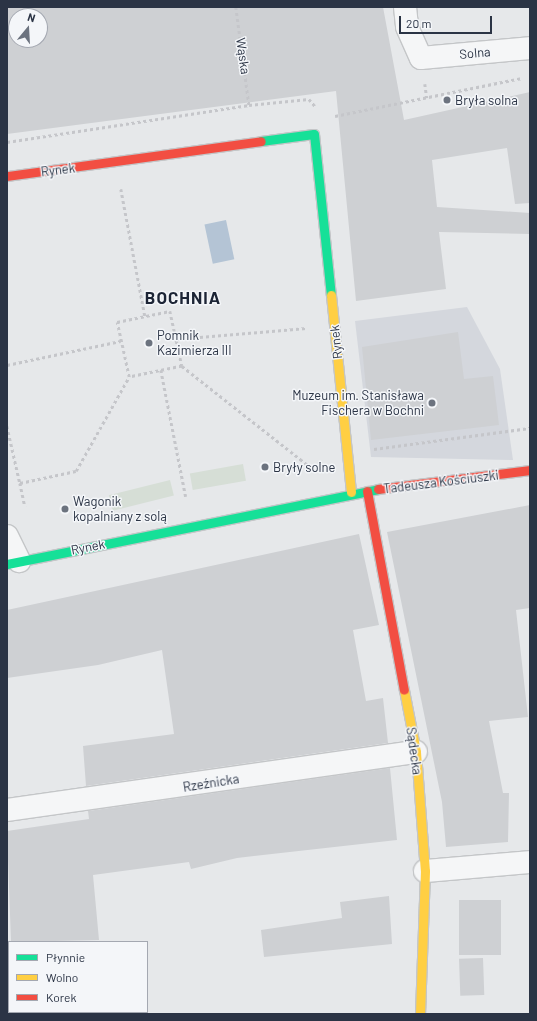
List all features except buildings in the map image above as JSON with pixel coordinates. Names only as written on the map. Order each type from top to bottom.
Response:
[{"type":"street","name":"Solna","points":[[405,7],[407,27],[421,58],[530,48]]},
{"type":"street","name":"Rynek","points":[[7,176],[314,134],[351,492],[13,563],[7,536]]},
{"type":"street","name":"Tadeusza Kościuszki","points":[[351,492],[530,470]]},
{"type":"street","name":"Sądecka","points":[[368,491],[416,752],[425,871],[420,1014]]},
{"type":"street","name":"Rzeźnicka","points":[[7,810],[416,752]]},
{"type":"street","points":[[425,871],[530,862]]},
{"type":"path","name":"Wąska","points":[[236,7],[249,105]]},
{"type":"path","points":[[333,116],[530,76]]},
{"type":"path","points":[[7,142],[249,105],[309,100],[317,108]]},
{"type":"path","points":[[124,204],[145,316]]},
{"type":"path","points":[[20,483],[76,471],[129,377],[117,322],[170,311],[182,366],[314,470]]},
{"type":"path","points":[[176,339],[301,329]]},
{"type":"path","points":[[7,365],[121,340]]},
{"type":"path","points":[[129,377],[182,366]]},
{"type":"path","points":[[161,370],[186,497]]},
{"type":"path","points":[[7,426],[26,506]]},
{"type":"path","points":[[368,450],[530,428]]},
{"type":"shaded area","points":[[467,307],[500,369],[513,460],[371,457],[355,321]]},
{"type":"shaded area","points":[[243,464],[246,481],[193,490],[190,473]]},
{"type":"shaded area","points":[[170,480],[174,496],[113,511],[109,495]]},
{"type":"water","points":[[226,220],[234,259],[213,264],[204,225]]},
{"type":"traffic: fast","points":[[261,141],[314,134],[331,295]]},
{"type":"traffic: fast","points":[[7,564],[378,489]]},
{"type":"traffic: slow","points":[[331,295],[351,492]]},
{"type":"traffic: slow","points":[[404,690],[416,752],[425,871],[420,1014]]},
{"type":"traffic: jam","points":[[7,176],[261,141]]},
{"type":"traffic: jam","points":[[378,489],[530,470]]},
{"type":"traffic: jam","points":[[367,491],[404,690]]},
{"type":"place","name":"Bryła solna","points":[[447,100]]},
{"type":"place","name":"Pomnik Kazimierza III","points":[[149,343]]},
{"type":"place","name":"Muzeum im. Stanisława Fischera w Bochni","points":[[432,403]]},
{"type":"place","name":"Bryły solne","points":[[265,467]]},
{"type":"place","name":"Wagonik kopalniany z solą","points":[[65,509]]},
{"type":"district","name":"BOCHNIA","points":[[183,298]]}]
